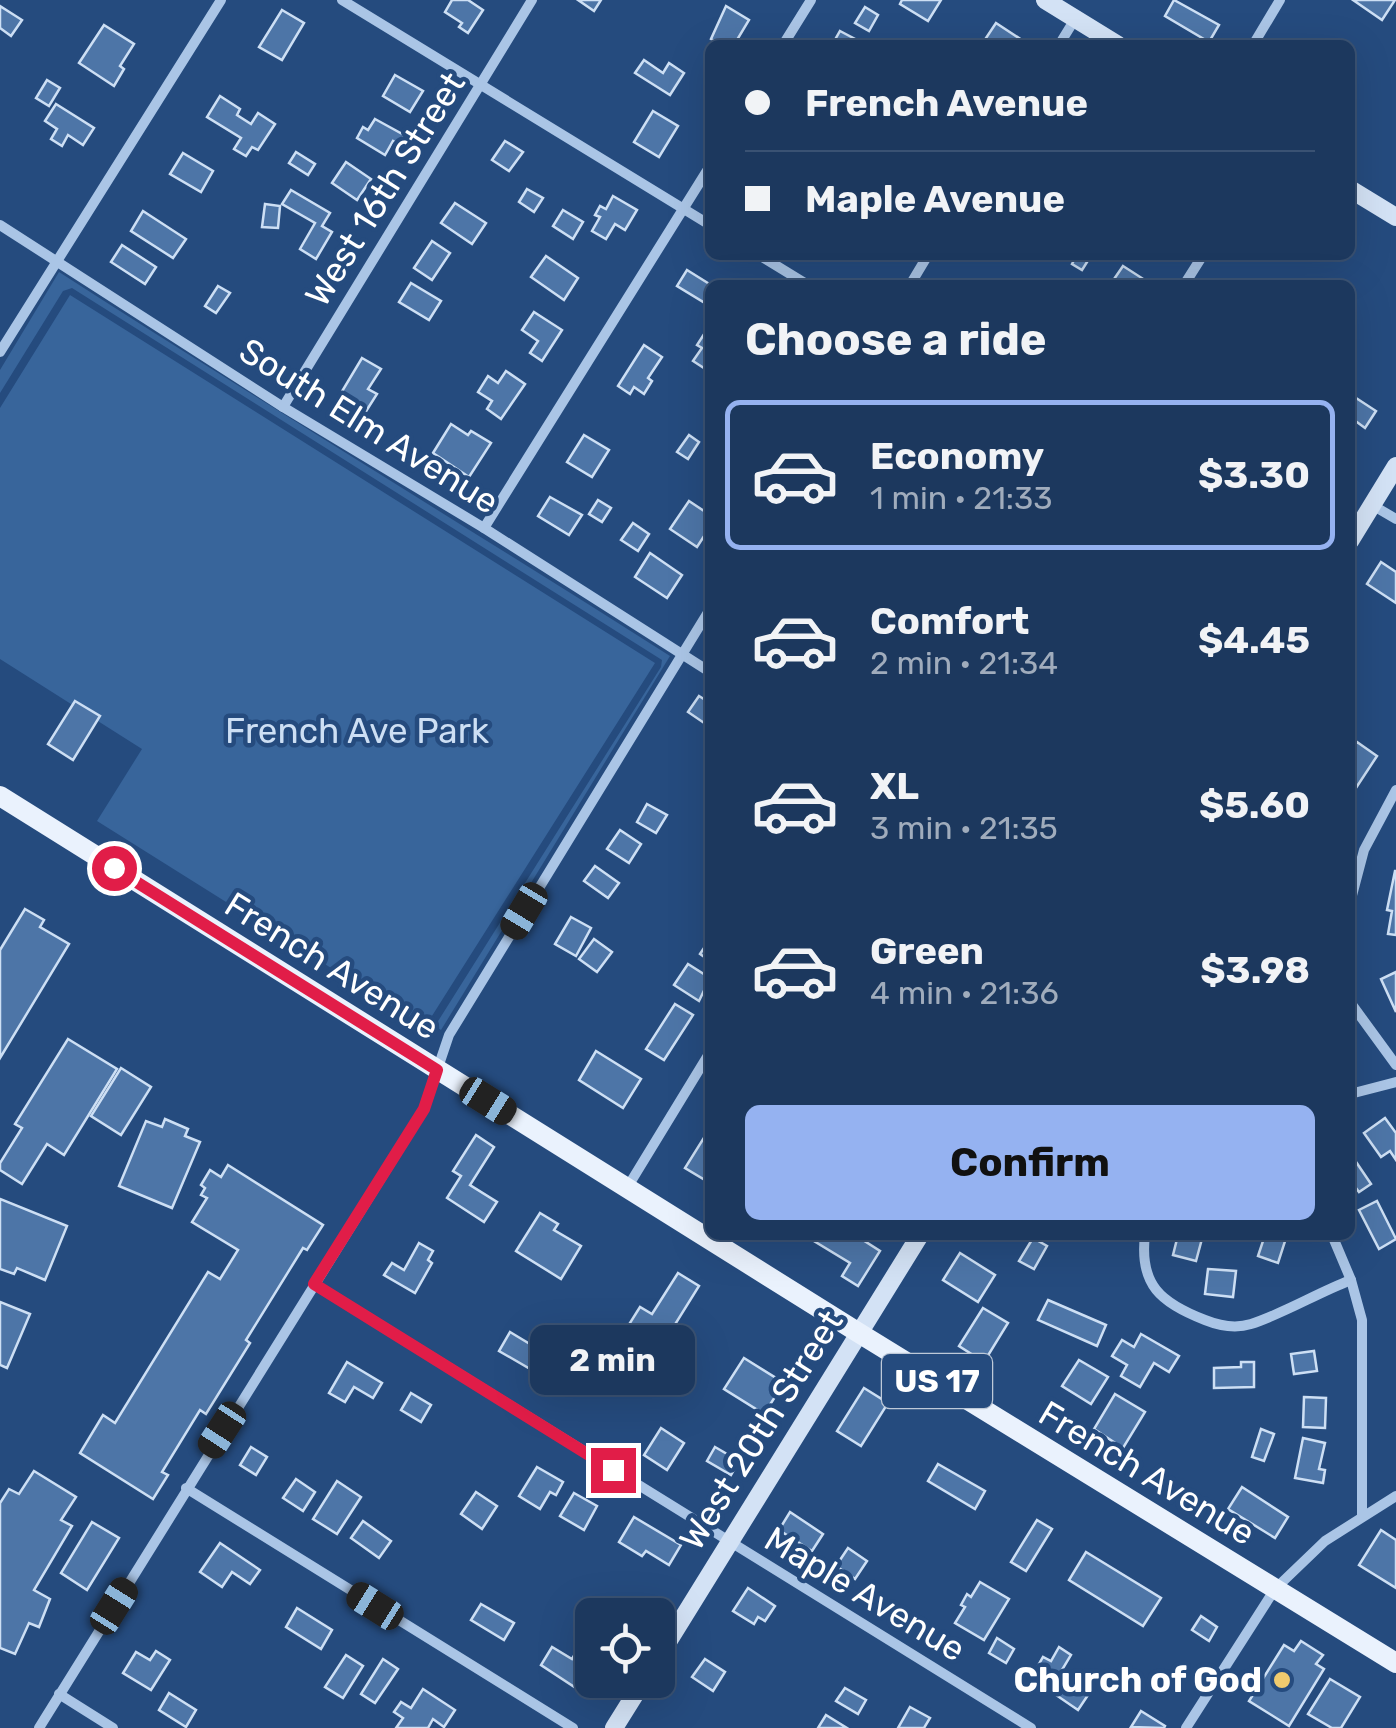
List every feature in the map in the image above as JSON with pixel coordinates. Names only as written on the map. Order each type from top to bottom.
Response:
[{"type":"main road","name":"French Avenue","points":[[0,796],[705,1237]]},
{"type":"main road","name":"French Avenue","points":[[710,1240],[1396,1663]]},
{"type":"street","points":[[0,352],[221,0]]},
{"type":"street","points":[[342,0],[705,222]]},
{"type":"street","name":"West 16th Street","points":[[282,406],[532,0]]},
{"type":"street","points":[[787,40],[811,0]]},
{"type":"street","points":[[1044,0],[1110,40]]},
{"type":"street","points":[[1256,40],[1280,0]]},
{"type":"street","points":[[1061,40],[1075,18]]},
{"type":"street","points":[[484,528],[705,174]]},
{"type":"street","points":[[1355,192],[1396,217]]},
{"type":"street","name":"South Elm Avenue","points":[[0,226],[705,669]]},
{"type":"street","points":[[767,260],[800,280]]},
{"type":"street","points":[[1355,533],[1396,466]]},
{"type":"street","points":[[1372,505],[1396,520]]},
{"type":"street","points":[[38,1728],[424,1109],[449,1035],[705,617]]},
{"type":"street","points":[[1355,884],[1364,850],[1396,790]]},
{"type":"street","points":[[1355,1009],[1396,1065]]},
{"type":"street","points":[[626,1188],[705,1060]]},
{"type":"street","points":[[1355,1093],[1396,1082]]},
{"type":"street","name":"West 20th Street","points":[[675,1630],[917,1240]]},
{"type":"street","points":[[1144,1240],[1142,1262],[1156,1292],[1178,1310],[1222,1327],[1248,1326],[1351,1280]]},
{"type":"street","points":[[1334,1240],[1362,1320],[1362,1515]]},
{"type":"street","name":"Maple Avenue","points":[[314,1284],[1031,1728]]},
{"type":"street","points":[[186,1488],[573,1728]]},
{"type":"street","points":[[1186,1728],[1275,1590],[1302,1560],[1362,1515],[1396,1496]]},
{"type":"street","points":[[59,1694],[114,1728]]},
{"type":"street","points":[[614,1728],[633,1698]]},
{"type":"green space","points":[[59,272],[670,656],[441,1030],[435,1026],[662,660],[72,288],[63,291],[0,393],[0,370]]},
{"type":"green space","name":"French Ave Park","points":[[70,295],[655,663],[425,1027],[97,821],[142,749],[0,659],[0,408]]},
{"type":"building","points":[[452,0],[468,0],[483,10],[468,33],[459,27],[462,23],[445,12]]},
{"type":"building","points":[[578,0],[601,0],[594,11]]},
{"type":"building","points":[[902,0],[941,0],[928,21],[900,4]]},
{"type":"building","points":[[1174,0],[1219,25],[1210,40],[1206,40],[1165,16]]},
{"type":"building","points":[[1353,0],[1395,0],[1382,20]]},
{"type":"building","points":[[0,6],[22,20],[11,36],[0,28]]},
{"type":"building","points":[[726,6],[749,20],[737,40],[711,39]]},
{"type":"building","points":[[865,7],[878,15],[869,31],[855,23]]},
{"type":"building","points":[[282,10],[304,23],[282,60],[259,47]]},
{"type":"building","points":[[996,23],[1022,40],[985,40]]},
{"type":"building","points":[[104,25],[134,44],[120,66],[124,69],[114,86],[79,63]]},
{"type":"building","points":[[840,31],[855,39],[854,40],[835,40]]},
{"type":"building","points":[[644,60],[663,73],[669,63],[684,73],[670,95],[635,73]]},
{"type":"building","points":[[395,75],[423,91],[410,112],[383,96]]},
{"type":"building","points":[[47,80],[60,88],[49,106],[36,98]]},
{"type":"building","points":[[220,96],[240,109],[237,115],[251,124],[258,113],[275,124],[258,150],[252,147],[246,156],[234,149],[241,138],[207,117]]},
{"type":"building","points":[[56,104],[94,128],[83,145],[68,135],[62,146],[51,139],[57,129],[45,121]]},
{"type":"building","points":[[653,111],[678,126],[659,157],[634,142]]},
{"type":"building","points":[[375,119],[404,135],[399,144],[393,141],[385,155],[357,138],[363,127],[368,130]]},
{"type":"building","points":[[505,141],[523,152],[509,171],[492,160]]},
{"type":"building","points":[[296,152],[315,164],[308,175],[289,163]]},
{"type":"building","points":[[183,153],[213,171],[201,192],[170,174]]},
{"type":"building","points":[[346,162],[371,179],[357,200],[332,183]]},
{"type":"building","points":[[527,189],[543,198],[534,212],[519,202]]},
{"type":"building","points":[[291,190],[330,213],[322,226],[332,232],[316,259],[300,249],[315,223],[282,204]]},
{"type":"building","points":[[613,196],[637,210],[625,230],[615,224],[606,239],[592,231],[600,217],[595,215],[600,206],[606,209]]},
{"type":"building","points":[[455,203],[486,223],[472,244],[441,223]]},
{"type":"building","points":[[265,204],[280,206],[278,228],[262,227]]},
{"type":"building","points":[[563,210],[583,222],[573,239],[553,226]]},
{"type":"building","points":[[143,211],[186,239],[173,258],[131,231]]},
{"type":"building","points":[[432,241],[450,253],[432,280],[414,268]]},
{"type":"building","points":[[122,245],[156,267],[145,284],[111,262]]},
{"type":"building","points":[[546,256],[578,278],[564,300],[531,277]]},
{"type":"building","points":[[1074,260],[1088,260],[1082,270],[1072,264]]},
{"type":"building","points":[[1123,266],[1145,280],[1113,280]]},
{"type":"building","points":[[687,270],[705,281],[705,303],[677,286]]},
{"type":"building","points":[[411,283],[441,301],[429,320],[399,302]]},
{"type":"building","points":[[218,286],[230,293],[216,313],[205,306]]},
{"type":"building","points":[[534,312],[562,330],[542,361],[530,353],[538,341],[522,330]]},
{"type":"building","points":[[705,333],[705,369],[693,361],[702,348],[697,345]]},
{"type":"building","points":[[644,345],[662,357],[648,378],[652,381],[644,394],[634,387],[630,394],[618,386]]},
{"type":"building","points":[[362,358],[381,369],[368,389],[377,394],[358,424],[332,408]]},
{"type":"building","points":[[506,371],[525,384],[501,419],[487,409],[492,401],[478,392],[488,376],[498,383]]},
{"type":"building","points":[[1355,397],[1376,411],[1365,428],[1355,421]]},
{"type":"building","points":[[451,424],[491,443],[469,477],[433,453]]},
{"type":"building","points":[[584,435],[609,450],[592,477],[567,462]]},
{"type":"building","points":[[689,435],[699,442],[688,459],[677,452]]},
{"type":"building","points":[[550,497],[582,515],[569,535],[538,516]]},
{"type":"building","points":[[598,500],[611,508],[602,522],[589,514]]},
{"type":"building","points":[[689,501],[705,512],[705,535],[697,547],[670,529]]},
{"type":"building","points":[[633,523],[649,534],[638,551],[621,540]]},
{"type":"building","points":[[650,553],[682,575],[667,598],[635,577]]},
{"type":"building","points":[[1381,562],[1396,572],[1396,603],[1367,584]]},
{"type":"building","points":[[699,696],[705,700],[705,724],[688,712]]},
{"type":"building","points":[[75,701],[100,716],[73,760],[48,744]]},
{"type":"building","points":[[1357,742],[1377,756],[1355,789]]},
{"type":"building","points":[[647,804],[667,815],[656,833],[637,822]]},
{"type":"building","points":[[620,830],[641,844],[629,863],[607,849]]},
{"type":"building","points":[[595,866],[619,883],[608,898],[584,881]]},
{"type":"building","points":[[1395,871],[1396,935],[1388,934],[1392,911],[1387,910]]},
{"type":"building","points":[[25,909],[44,920],[40,927],[69,944],[0,1058],[0,950]]},
{"type":"building","points":[[571,917],[591,928],[576,956],[555,944]]},
{"type":"building","points":[[594,939],[612,952],[597,972],[579,959]]},
{"type":"building","points":[[688,964],[705,975],[705,988],[699,1001],[674,985]]},
{"type":"building","points":[[1396,972],[1396,1012],[1381,979]]},
{"type":"building","points":[[675,1004],[693,1015],[664,1060],[646,1049]]},
{"type":"building","points":[[68,1039],[117,1069],[64,1155],[47,1144],[22,1184],[0,1170],[0,1163],[22,1128],[15,1124]]},
{"type":"building","points":[[596,1051],[641,1079],[623,1108],[579,1080]]},
{"type":"building","points":[[121,1068],[151,1087],[121,1135],[91,1116]]},
{"type":"building","points":[[1385,1118],[1396,1133],[1396,1160],[1390,1151],[1381,1157],[1364,1133]]},
{"type":"building","points":[[165,1119],[188,1129],[185,1136],[200,1142],[172,1208],[119,1186],[146,1121],[162,1127]]},
{"type":"building","points":[[476,1135],[494,1147],[470,1185],[497,1202],[484,1222],[447,1198],[461,1176],[453,1171]]},
{"type":"building","points":[[705,1136],[705,1180],[685,1168]]},
{"type":"building","points":[[1355,1160],[1371,1184],[1359,1192],[1355,1187]]},
{"type":"building","points":[[228,1165],[323,1225],[307,1250],[303,1248],[246,1340],[250,1343],[206,1414],[200,1410],[162,1472],[168,1475],[153,1499],[80,1453],[103,1415],[115,1423],[208,1272],[220,1279],[238,1250],[192,1222],[207,1198],[201,1195],[205,1188],[201,1185],[210,1170],[221,1177]]},
{"type":"building","points":[[0,1199],[67,1226],[45,1280],[17,1268],[14,1274],[0,1269]]},
{"type":"building","points":[[1377,1201],[1396,1239],[1379,1249],[1359,1210]]},
{"type":"building","points":[[540,1213],[558,1224],[554,1230],[581,1246],[561,1279],[516,1251]]},
{"type":"building","points":[[812,1240],[863,1240],[880,1251],[858,1286],[842,1276],[850,1263]]},
{"type":"building","points":[[1032,1240],[1047,1246],[1034,1269],[1019,1261]]},
{"type":"building","points":[[1177,1240],[1202,1240],[1196,1261],[1173,1255]]},
{"type":"building","points":[[1263,1240],[1285,1240],[1278,1263],[1258,1256]]},
{"type":"building","points":[[419,1243],[433,1251],[428,1260],[432,1263],[415,1293],[384,1275],[392,1263],[404,1270]]},
{"type":"building","points":[[960,1253],[995,1275],[978,1302],[943,1280]]},
{"type":"building","points":[[1208,1269],[1236,1271],[1233,1297],[1205,1294]]},
{"type":"building","points":[[678,1273],[699,1286],[661,1347],[628,1326],[640,1307],[652,1314]]},
{"type":"building","points":[[1048,1300],[1106,1325],[1097,1346],[1038,1320]]},
{"type":"building","points":[[0,1302],[30,1314],[7,1368],[0,1365]]},
{"type":"building","points":[[983,1308],[1008,1323],[984,1362],[959,1346]]},
{"type":"building","points":[[510,1332],[543,1352],[532,1370],[499,1351]]},
{"type":"building","points":[[1141,1334],[1179,1356],[1169,1372],[1154,1363],[1140,1387],[1121,1376],[1127,1365],[1112,1356],[1122,1340],[1134,1347]]},
{"type":"building","points":[[621,1335],[643,1348],[628,1374],[606,1362]]},
{"type":"building","points":[[1314,1351],[1317,1371],[1294,1374],[1291,1354]]},
{"type":"building","points":[[744,1358],[784,1383],[764,1414],[724,1389]]},
{"type":"building","points":[[1079,1360],[1108,1377],[1091,1404],[1062,1386]]},
{"type":"building","points":[[347,1362],[382,1383],[373,1398],[354,1387],[345,1402],[329,1393]]},
{"type":"building","points":[[1241,1362],[1254,1362],[1254,1387],[1214,1388],[1214,1368],[1241,1367]]},
{"type":"building","points":[[864,1388],[888,1403],[861,1446],[837,1431]]},
{"type":"building","points":[[411,1393],[431,1405],[421,1422],[401,1410]]},
{"type":"building","points":[[1115,1394],[1145,1412],[1123,1448],[1094,1429]]},
{"type":"building","points":[[1304,1397],[1326,1398],[1325,1428],[1303,1427]]},
{"type":"building","points":[[661,1428],[684,1443],[667,1470],[644,1455]]},
{"type":"building","points":[[1261,1429],[1274,1434],[1264,1461],[1252,1457]]},
{"type":"building","points":[[1303,1438],[1325,1443],[1319,1469],[1325,1470],[1323,1483],[1295,1478]]},
{"type":"building","points":[[251,1447],[267,1457],[256,1475],[240,1465]]},
{"type":"building","points":[[715,1447],[739,1461],[731,1475],[707,1461]]},
{"type":"building","points":[[938,1464],[985,1491],[975,1509],[928,1481]]},
{"type":"building","points":[[537,1467],[563,1482],[556,1495],[550,1492],[540,1509],[519,1496]]},
{"type":"building","points":[[34,1471],[76,1497],[61,1520],[72,1526],[34,1590],[50,1599],[39,1627],[29,1623],[15,1654],[0,1648],[0,1503],[9,1489],[19,1494]]},
{"type":"building","points":[[296,1479],[315,1492],[303,1511],[283,1498]]},
{"type":"building","points":[[337,1481],[361,1497],[337,1534],[313,1519]]},
{"type":"building","points":[[1242,1487],[1288,1517],[1275,1538],[1228,1509]]},
{"type":"building","points":[[476,1492],[497,1506],[482,1529],[461,1514]]},
{"type":"building","points":[[574,1493],[597,1506],[584,1530],[560,1516]]},
{"type":"building","points":[[790,1512],[823,1534],[812,1551],[779,1530]]},
{"type":"building","points":[[634,1517],[681,1545],[669,1565],[646,1551],[642,1556],[619,1542]]},
{"type":"building","points":[[1037,1520],[1052,1529],[1026,1571],[1011,1562]]},
{"type":"building","points":[[363,1521],[391,1541],[379,1558],[351,1538]]},
{"type":"building","points":[[92,1522],[119,1538],[87,1590],[61,1573]]},
{"type":"building","points":[[1381,1530],[1396,1540],[1396,1588],[1359,1565]]},
{"type":"building","points":[[220,1543],[260,1570],[250,1584],[232,1572],[222,1587],[200,1572]]},
{"type":"building","points":[[848,1548],[867,1561],[855,1579],[836,1566]]},
{"type":"building","points":[[1086,1552],[1161,1598],[1143,1626],[1069,1580]]},
{"type":"building","points":[[980,1582],[1009,1599],[984,1640],[955,1623],[965,1607],[961,1605],[967,1594],[971,1597]]},
{"type":"building","points":[[748,1588],[775,1606],[765,1621],[758,1617],[754,1624],[733,1611]]},
{"type":"building","points":[[481,1604],[514,1623],[504,1640],[471,1620]]},
{"type":"building","points":[[297,1608],[332,1630],[321,1649],[286,1627]]},
{"type":"building","points":[[1201,1616],[1217,1627],[1209,1641],[1192,1630]]},
{"type":"building","points":[[997,1638],[1014,1649],[1006,1663],[989,1653]]},
{"type":"building","points":[[1301,1641],[1323,1655],[1316,1664],[1324,1669],[1289,1726],[1249,1701],[1284,1645],[1294,1651]]},
{"type":"building","points":[[552,1647],[572,1659],[575,1654],[575,1687],[541,1665]]},
{"type":"building","points":[[1059,1647],[1071,1655],[1050,1690],[1031,1678],[1043,1657],[1051,1661]]},
{"type":"building","points":[[156,1651],[170,1660],[151,1690],[123,1673],[136,1652],[150,1660]]},
{"type":"building","points":[[346,1655],[363,1666],[343,1698],[325,1687]]},
{"type":"building","points":[[383,1659],[398,1669],[375,1703],[361,1694]]},
{"type":"building","points":[[705,1659],[725,1672],[713,1691],[692,1677]]},
{"type":"building","points":[[1070,1674],[1092,1689],[1078,1710],[1056,1695]]},
{"type":"building","points":[[1330,1679],[1360,1697],[1341,1728],[1332,1728],[1308,1714]]},
{"type":"building","points":[[845,1688],[866,1700],[858,1714],[836,1701]]},
{"type":"building","points":[[423,1689],[455,1710],[444,1727],[433,1719],[428,1728],[396,1728],[403,1718],[394,1712],[401,1702],[411,1708]]},
{"type":"building","points":[[169,1693],[196,1710],[186,1727],[159,1710]]},
{"type":"building","points":[[910,1707],[930,1718],[924,1728],[898,1728]]},
{"type":"building","points":[[1141,1711],[1165,1726],[1164,1728],[1131,1727]]},
{"type":"building","points":[[826,1715],[847,1728],[818,1728]]},
{"type":"place","name":"Church of God","points":[[1282,1680]]},
{"type":"route","points":[[114,868],[437,1070],[424,1109],[314,1284],[613,1470]]}]
